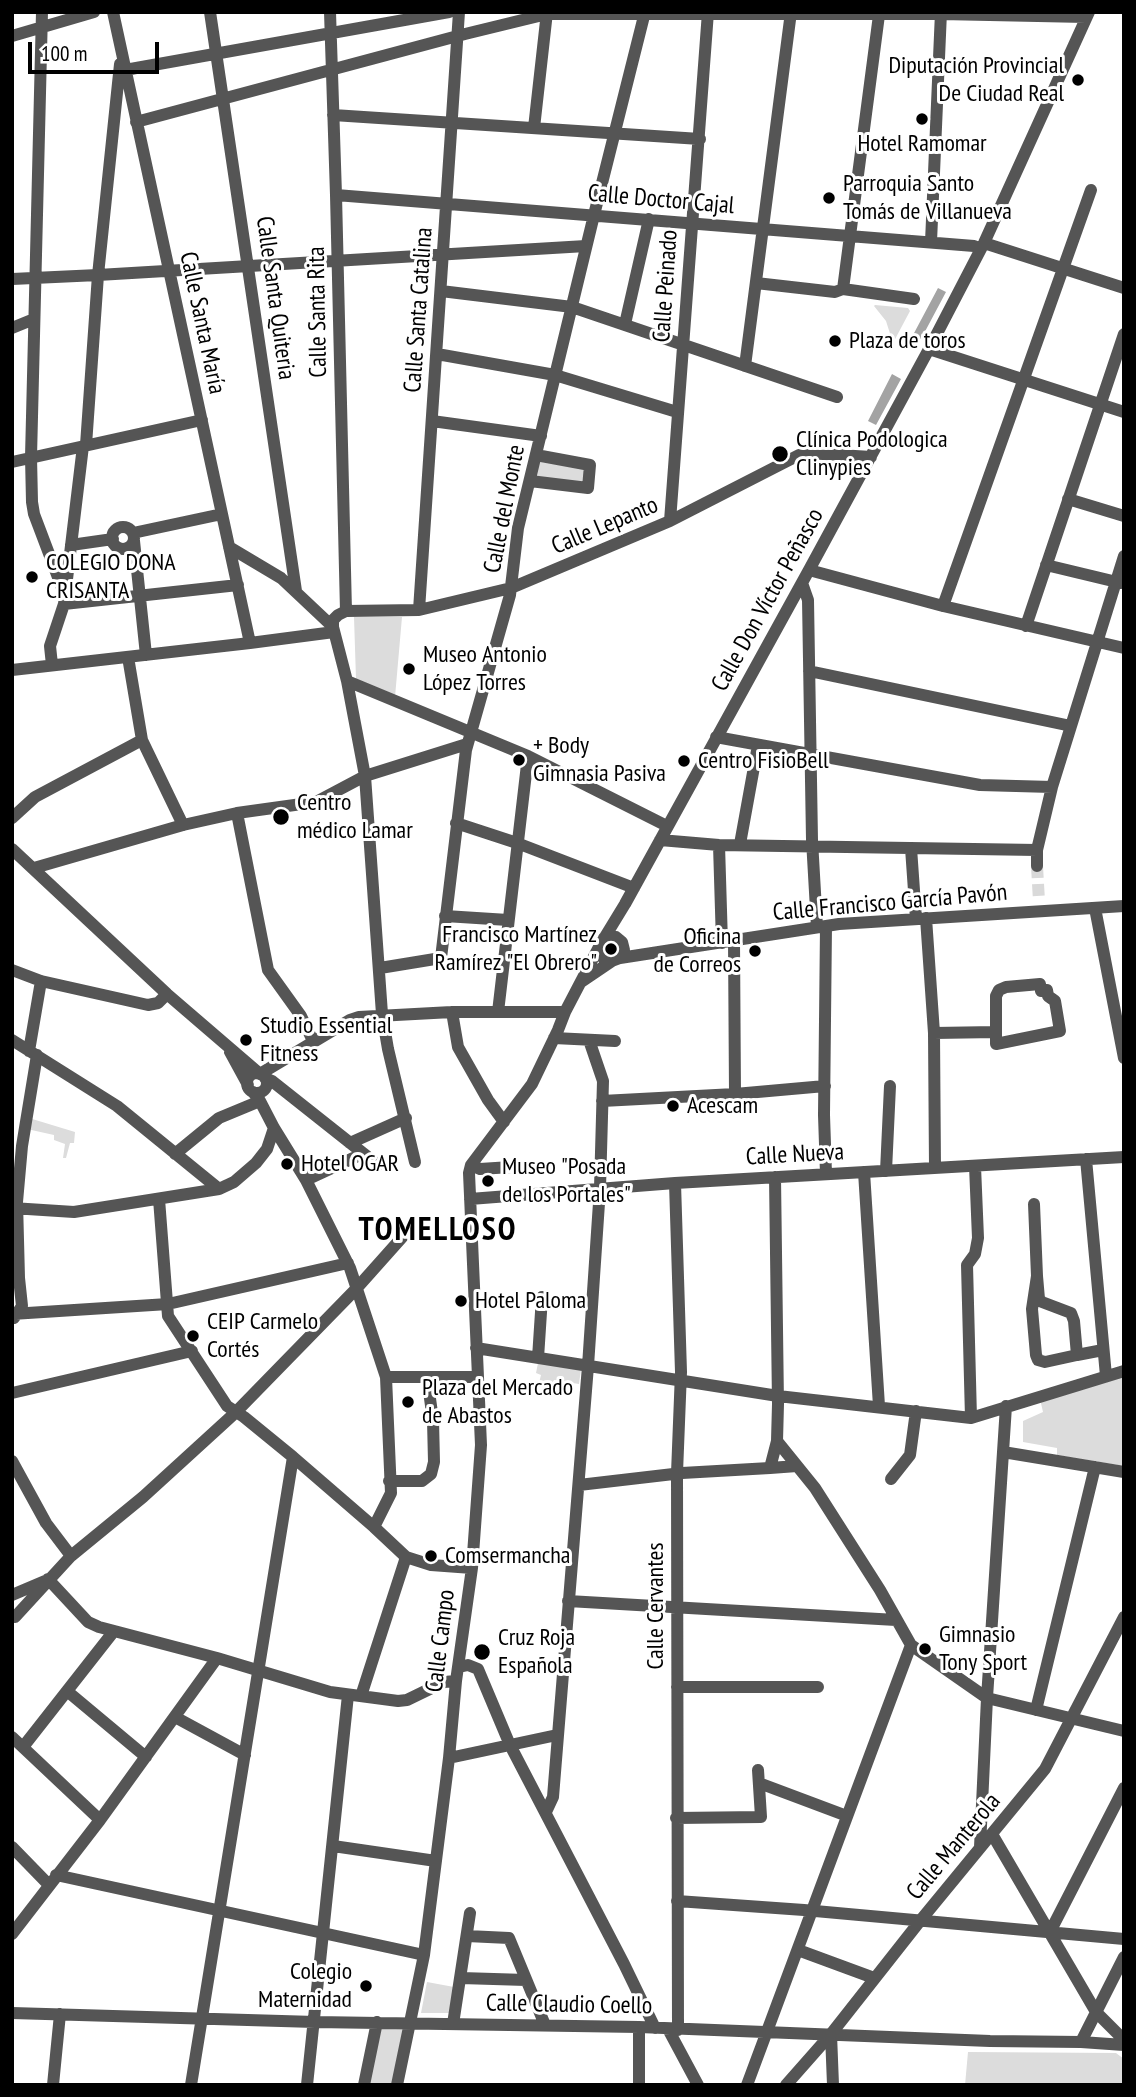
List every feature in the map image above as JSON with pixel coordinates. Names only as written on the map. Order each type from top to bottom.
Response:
[{"type":"street","points":[[42,12],[32,502],[64,600]]},
{"type":"street","points":[[12,36],[94,12]]},
{"type":"street","name":"Calle Santa María","points":[[113,12],[250,643]]},
{"type":"street","name":"Calle Santa Quiteria","points":[[210,12],[296,591]]},
{"type":"street","name":"Calle Santa Rita","points":[[330,12],[346,611]]},
{"type":"street","points":[[125,70],[449,12]]},
{"type":"street","name":"Calle Santa Catalina","points":[[419,610],[459,12]]},
{"type":"street","points":[[534,128],[547,13]]},
{"type":"street","points":[[136,122],[547,13],[1088,14]]},
{"type":"street","name":"Calle del Monte","points":[[380,968],[441,958],[456,823],[469,739],[511,588],[518,528],[645,13]]},
{"type":"street","name":"Calle Peinado","points":[[670,522],[708,13]]},
{"type":"street","points":[[931,242],[941,13]]},
{"type":"street","points":[[745,366],[791,14]]},
{"type":"street","name":"Calle Don Víctor Peñasco","points":[[471,1165],[532,1084],[602,941],[810,570],[929,349],[982,246],[1088,14]]},
{"type":"street","points":[[843,289],[879,15]]},
{"type":"street","points":[[52,665],[50,646],[64,600],[85,446],[98,275],[121,50]]},
{"type":"street","points":[[333,115],[700,139]]},
{"type":"street","points":[[943,606],[1090,190]]},
{"type":"street","name":"Calle Doctor Cajal","points":[[336,195],[982,246],[1124,288]]},
{"type":"street","points":[[625,324],[649,219]]},
{"type":"street","points":[[12,279],[586,246]]},
{"type":"street","points":[[756,283],[835,292],[843,289],[914,299]]},
{"type":"street","points":[[441,290],[572,307],[837,397]]},
{"type":"street","points":[[12,328],[34,319]]},
{"type":"street","points":[[1026,626],[1124,334]]},
{"type":"street","points":[[929,349],[1124,412]]},
{"type":"street","points":[[437,354],[555,375],[677,412]]},
{"type":"street","points":[[12,462],[202,420]]},
{"type":"street","points":[[432,421],[541,436]]},
{"type":"street","name":"Calle Lepanto","points":[[346,611],[419,610],[511,588],[670,522],[799,455],[807,453],[871,457]]},
{"type":"street","points":[[530,481],[588,488],[590,465],[536,455]]},
{"type":"street","points":[[1068,499],[1124,516]]},
{"type":"street","points":[[71,545],[113,539],[121,548],[128,547],[133,537],[222,514]]},
{"type":"street","points":[[133,537],[146,654]]},
{"type":"street","points":[[229,547],[281,578],[333,629]]},
{"type":"street","points":[[1038,866],[1037,850],[1052,787],[1096,641],[1120,582],[1124,556]]},
{"type":"street","points":[[1046,565],[1120,582]]},
{"type":"street","points":[[810,570],[943,606],[1124,648]]},
{"type":"street","points":[[802,583],[808,600],[812,845],[822,926],[826,1174]]},
{"type":"street","points":[[64,600],[237,585]]},
{"type":"street","points":[[346,611],[333,620],[333,629],[347,681],[365,776],[382,1014],[415,1163]]},
{"type":"street","points":[[12,670],[250,643],[333,629]]},
{"type":"street","points":[[128,657],[142,740],[183,825]]},
{"type":"street","points":[[809,671],[1072,726]]},
{"type":"street","points":[[347,681],[469,739],[528,756],[667,827]]},
{"type":"street","points":[[716,737],[980,785],[1052,787]]},
{"type":"street","points":[[34,869],[183,825],[237,813],[316,802],[365,776],[469,739]]},
{"type":"street","points":[[12,818],[35,797],[142,740]]},
{"type":"street","points":[[740,845],[758,746]]},
{"type":"street","points":[[498,1012],[528,756]]},
{"type":"street","points":[[237,813],[268,970],[301,1016],[313,1041]]},
{"type":"street","points":[[456,823],[634,888]]},
{"type":"street","points":[[660,840],[719,845],[1037,850]]},
{"type":"street","points":[[719,845],[728,942],[735,1094]]},
{"type":"street","points":[[911,848],[934,1033],[936,1168]]},
{"type":"street","points":[[12,849],[167,994],[262,1076],[272,1081],[378,1165]]},
{"type":"street","name":"Calle Francisco García Pavón","points":[[616,960],[822,926],[1039,906],[1124,906]]},
{"type":"street","points":[[1095,908],[1124,1058]]},
{"type":"street","points":[[445,916],[508,920]]},
{"type":"street","points":[[580,982],[616,960],[624,950],[622,942],[615,936],[602,941],[598,948],[601,957],[608,961],[616,960]]},
{"type":"street","points":[[12,970],[41,981],[148,1005],[158,1003],[167,994]]},
{"type":"street","points":[[14,1316],[22,1306],[15,1208],[41,981]]},
{"type":"street","points":[[1040,984],[1041,991],[1047,990],[1048,996],[1055,1001],[1060,1031],[996,1044],[996,1032],[996,996],[999,990],[1040,984]]},
{"type":"street","points":[[452,1012],[458,1046],[488,1100],[504,1122]]},
{"type":"street","points":[[254,1093],[251,1076],[262,1076],[313,1041],[359,1017],[452,1012],[565,1012]]},
{"type":"street","points":[[934,1033],[996,1032]]},
{"type":"street","points":[[554,1038],[615,1041]]},
{"type":"street","points":[[12,1040],[117,1106],[219,1189]]},
{"type":"street","points":[[546,1812],[553,1797],[600,1188],[603,1081],[589,1040]]},
{"type":"street","points":[[225,1042],[306,1180],[348,1263],[386,1377],[391,1493],[374,1527]]},
{"type":"street","points":[[602,1101],[825,1086]]},
{"type":"street","points":[[886,1171],[890,1086]]},
{"type":"street","points":[[175,1154],[254,1093]]},
{"type":"street","points":[[350,1143],[406,1118]]},
{"type":"street","points":[[15,1208],[74,1212],[219,1189],[234,1182],[256,1163],[267,1149],[274,1128]]},
{"type":"street","points":[[306,1180],[362,1154]]},
{"type":"street","name":"Calle Nueva","points":[[470,1199],[675,1183],[1124,1157]]},
{"type":"street","points":[[1086,1159],[1106,1376]]},
{"type":"street","points":[[470,1199],[468,1180],[471,1165],[480,1169],[511,1167]]},
{"type":"street","points":[[971,1418],[967,1265],[975,1254],[978,1238],[975,1166]]},
{"type":"street","points":[[864,1172],[879,1406]]},
{"type":"street","points":[[770,1468],[777,1441],[778,1396],[775,1177]]},
{"type":"street","name":"Calle Cervantes","points":[[667,2029],[677,1901],[677,1474],[680,1380],[675,1183]]},
{"type":"street","points":[[159,1199],[168,1317],[227,1406],[293,1457],[406,1557],[430,1564],[472,1568]]},
{"type":"street","name":"Calle Campo","points":[[397,2085],[424,1955],[472,1568],[481,1445],[470,1199]]},
{"type":"street","points":[[1034,1204],[1039,1299],[1071,1313],[1077,1355]]},
{"type":"street","points":[[13,1619],[71,1556],[143,1497],[235,1413],[356,1289],[405,1234]]},
{"type":"street","points":[[14,1316],[168,1304],[348,1263]]},
{"type":"street","points":[[1037,1276],[1032,1310],[1038,1360],[1045,1362],[1103,1350]]},
{"type":"street","points":[[538,1358],[542,1297]]},
{"type":"street","points":[[477,1348],[778,1396],[971,1418],[1124,1371]]},
{"type":"street","points":[[12,1393],[192,1351]]},
{"type":"street","points":[[386,1377],[478,1377]]},
{"type":"street","points":[[389,1481],[422,1481],[431,1474],[434,1462],[433,1420],[427,1377]]},
{"type":"street","points":[[980,1847],[1006,1406]]},
{"type":"street","points":[[891,1479],[910,1455],[916,1411]]},
{"type":"street","points":[[777,1441],[815,1488],[880,1590],[911,1645],[987,1698],[1124,1731]]},
{"type":"street","points":[[1003,1451],[1124,1472]]},
{"type":"street","points":[[191,2085],[293,1457]]},
{"type":"street","points":[[12,1461],[17,1480],[71,1556]]},
{"type":"street","points":[[579,1485],[677,1474],[797,1466]]},
{"type":"street","points":[[1037,1710],[1095,1467]]},
{"type":"street","points":[[307,2085],[333,1846],[355,1695],[406,1557]]},
{"type":"street","points":[[13,1619],[18,1606],[12,1597],[48,1579]]},
{"type":"street","points":[[48,1579],[88,1622],[330,1692],[398,1700],[407,1699],[444,1682],[456,1681]]},
{"type":"street","points":[[568,1601],[896,1620]]},
{"type":"street","name":"Calle Manterola","points":[[786,2085],[831,2034],[1045,1769],[1124,1617]]},
{"type":"street","points":[[23,1747],[114,1631]]},
{"type":"street","points":[[747,2085],[911,1645]]},
{"type":"street","points":[[12,1934],[100,1821],[217,1658]]},
{"type":"street","points":[[459,1667],[468,1665],[478,1669],[510,1745],[624,1964],[667,2029],[698,2085]]},
{"type":"street","points":[[677,1687],[818,1687]]},
{"type":"street","points":[[67,1691],[146,1757]]},
{"type":"street","points":[[175,1717],[245,1755]]},
{"type":"street","points":[[449,1758],[557,1735]]},
{"type":"street","points":[[12,1737],[100,1821]]},
{"type":"street","points":[[676,1818],[761,1817],[758,1776],[847,1815]]},
{"type":"street","points":[[1049,1932],[1124,1788]]},
{"type":"street","points":[[992,1834],[1096,2012],[1124,2043]]},
{"type":"street","points":[[333,1846],[436,1861]]},
{"type":"street","points":[[12,1847],[53,1880],[218,1910],[424,1955]]},
{"type":"street","points":[[677,1901],[810,1910],[1124,1939]]},
{"type":"street","points":[[453,2024],[470,1913]]},
{"type":"street","points":[[467,1936],[509,1938],[545,2025]]},
{"type":"street","points":[[798,1950],[874,1978]]},
{"type":"street","points":[[1081,2042],[1124,1957]]},
{"type":"street","points":[[461,1978],[526,1980]]},
{"type":"street","name":"Calle Claudio Coello","points":[[12,2013],[315,2022],[639,2027],[990,2041],[1124,2043]]},
{"type":"street","points":[[53,2085],[60,2014]]},
{"type":"street","points":[[364,2085],[377,2022]]},
{"type":"street","points":[[639,2027],[639,2085]]},
{"type":"street","points":[[831,2034],[833,2085]]},
{"type":"shaded area","points":[[938,288],[946,292],[921,339],[913,335]]},
{"type":"shaded area","points":[[875,305],[908,308],[910,311],[893,343],[886,321]]},
{"type":"shaded area","points":[[892,374],[901,379],[876,425],[868,421]]},
{"type":"shaded area","points":[[536,455],[590,465],[588,488],[530,481]]},
{"type":"shaded area","points":[[354,617],[402,617],[395,697],[356,679]]},
{"type":"shaded area","points":[[29,1118],[75,1132],[74,1143],[70,1143],[66,1158],[63,1158],[65,1144],[54,1140],[54,1135],[27,1129]]},
{"type":"shaded area","points":[[538,1363],[581,1369],[579,1384],[554,1380],[551,1386],[539,1383],[541,1375],[536,1373]]},
{"type":"shaded area","points":[[1124,1374],[1124,1466],[1057,1455],[1057,1448],[1023,1442],[1023,1421],[1043,1412],[1040,1399]]},
{"type":"shaded area","points":[[427,1982],[454,1987],[449,2013],[421,2013]]},
{"type":"shaded area","points":[[377,2022],[410,2023],[397,2085],[364,2085]]},
{"type":"shaded area","points":[[968,2052],[1116,2053],[1124,2059],[1124,2085],[965,2085]]},
{"type":"tunnel","points":[[1037,866],[1039,901]]},
{"type":"place","name":"Diputación Provincial De Ciudad Real","points":[[1078,80]]},
{"type":"place","name":"Hotel Ramomar","points":[[922,119]]},
{"type":"place","name":"Parroquia Santo Tomás de Villanueva","points":[[829,198]]},
{"type":"place","name":"Plaza de toros","points":[[835,341]]},
{"type":"place","name":"Clínica Podologica Clinypies","points":[[780,454]]},
{"type":"place","name":"COLEGIO DONA CRISANTA","points":[[32,577]]},
{"type":"place","name":"Museo Antonio López Torres","points":[[409,669]]},
{"type":"place","name":"+ Body Gimnasia Pasiva","points":[[519,760]]},
{"type":"place","name":"Centro FisioBell","points":[[684,761]]},
{"type":"place","name":"Centro médico Lamar","points":[[281,817]]},
{"type":"place","name":"Francisco Martínez Ramírez \"El Obrero\"","points":[[611,949]]},
{"type":"place","name":"Oficina de Correos","points":[[755,951]]},
{"type":"place","name":"Studio Essential Fitness","points":[[246,1040]]},
{"type":"place","name":"Acescam","points":[[673,1106]]},
{"type":"place","name":"Hotel OGAR","points":[[287,1164]]},
{"type":"place","name":"Museo \"Posada de los Portales\"","points":[[488,1181]]},
{"type":"place","name":"Hotel Paloma","points":[[461,1301]]},
{"type":"place","name":"CEIP Carmelo Cortés","points":[[193,1336]]},
{"type":"place","name":"Plaza del Mercado de Abastos","points":[[408,1402]]},
{"type":"place","name":"Comsermancha","points":[[431,1556]]},
{"type":"place","name":"Gimnasio Tony Sport","points":[[925,1649]]},
{"type":"place","name":"Cruz Roja Española","points":[[482,1652]]},
{"type":"place","name":"Colegio Maternidad","points":[[366,1986]]},
{"type":"district","name":"TOMELLOSO","points":[[438,1231]]}]
